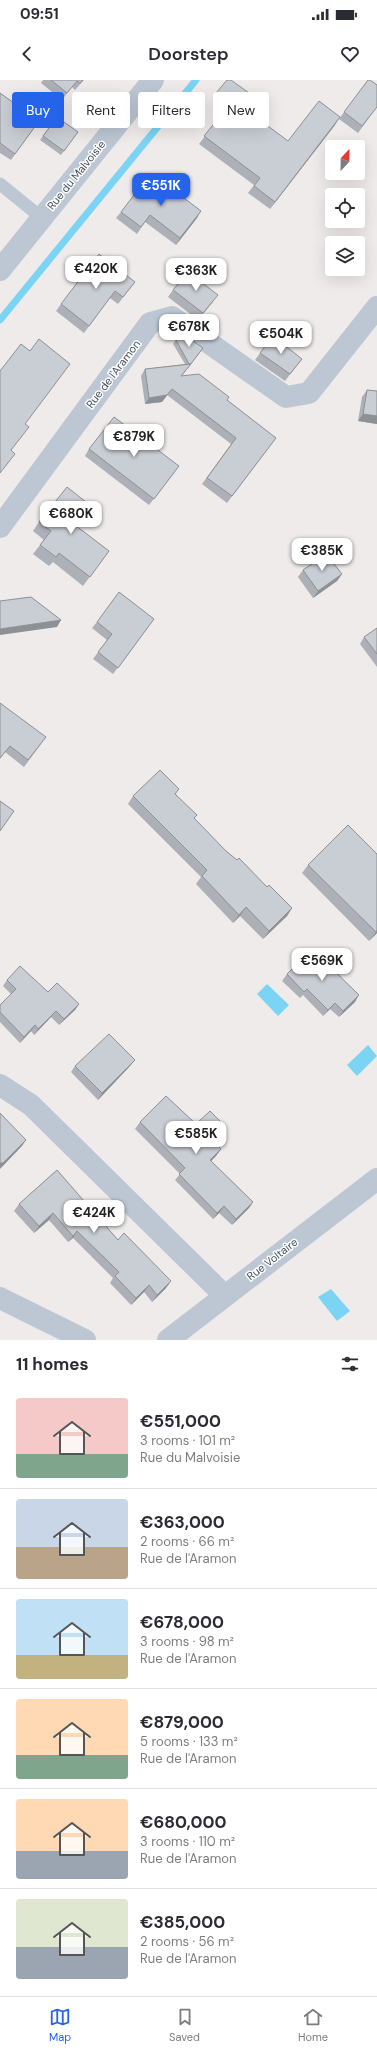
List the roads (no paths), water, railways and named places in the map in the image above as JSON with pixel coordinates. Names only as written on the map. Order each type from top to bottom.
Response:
[{"type":"street","name":"Rue du Malvoisie","points":[[0,270],[153,80]]},
{"type":"street","name":"Rue de l'Aramon","points":[[0,527],[150,324],[172,317],[286,397],[309,393],[377,307]]},
{"type":"street","points":[[0,1085],[30,1105],[224,1296]]},
{"type":"street","name":"Rue Voltaire","points":[[168,1340],[377,1179]]},
{"type":"street","points":[[0,1298],[71,1337]]},
{"type":"lane","points":[[0,184],[42,218]]},
{"type":"water","points":[[267,984],[289,1005],[278,1016],[257,994]]},
{"type":"water","points":[[368,1045],[377,1056],[357,1076],[347,1065]]},
{"type":"water","points":[[331,1289],[350,1311],[337,1321],[318,1297]]},
{"type":"waterway","points":[[0,320],[196,80]]}]
